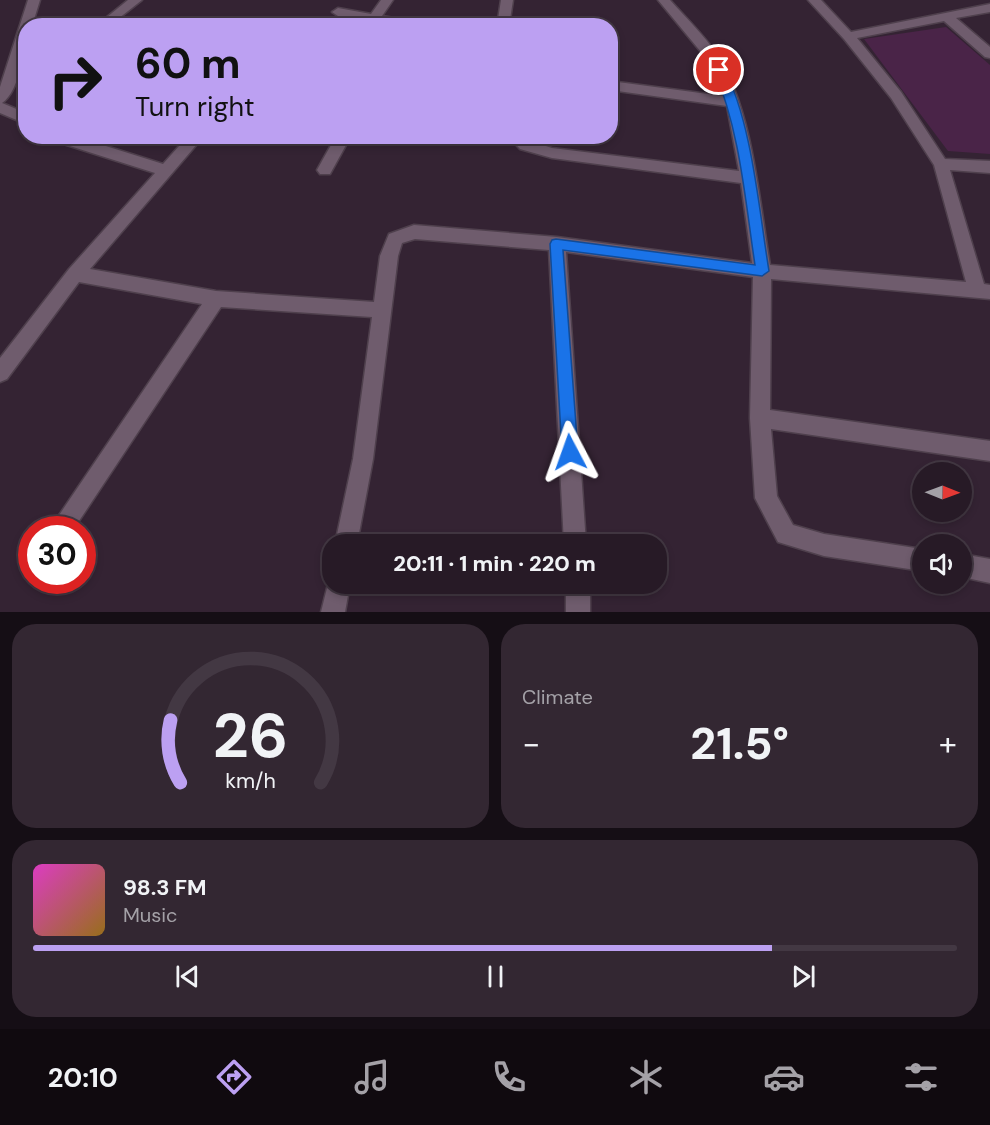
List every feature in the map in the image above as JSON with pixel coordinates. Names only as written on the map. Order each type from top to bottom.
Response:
[{"type":"street","points":[[27,18],[34,0]]},
{"type":"street","points":[[112,18],[136,0]]},
{"type":"street","points":[[338,12],[375,18],[387,0]]},
{"type":"street","points":[[504,18],[507,0]]},
{"type":"street","points":[[664,0],[712,57],[733,102],[748,178],[762,271],[760,418],[766,498],[786,534],[824,545],[912,558]]},
{"type":"street","points":[[348,534],[363,459],[381,310],[389,256],[394,239],[414,232],[556,244],[762,271],[983,291],[941,164],[896,95],[848,36],[814,0]]},
{"type":"street","points":[[848,36],[990,8]]},
{"type":"street","points":[[946,16],[990,54]]},
{"type":"street","points":[[0,99],[8,86],[18,44]]},
{"type":"street","points":[[618,86],[733,102]]},
{"type":"street","points":[[0,107],[18,115]]},
{"type":"street","points":[[81,144],[167,171]]},
{"type":"street","points":[[0,373],[75,274],[190,144]]},
{"type":"street","points":[[325,170],[340,144]]},
{"type":"street","points":[[524,144],[552,153],[748,178]]},
{"type":"street","points":[[941,164],[990,167]]},
{"type":"street","points":[[556,244],[574,534]]},
{"type":"street","points":[[75,274],[216,299],[381,310]]},
{"type":"street","points":[[69,516],[216,299]]},
{"type":"street","points":[[760,418],[990,451]]},
{"type":"street","points":[[972,568],[990,571]]},
{"type":"street","points":[[333,612],[336,594]]},
{"type":"street","points":[[578,594],[578,612]]},
{"type":"shaded area","points":[[946,27],[990,65],[990,154],[948,151],[864,39]]},
{"type":"route","points":[[570,452],[556,244],[762,271],[748,178],[733,102],[719,70]]}]
